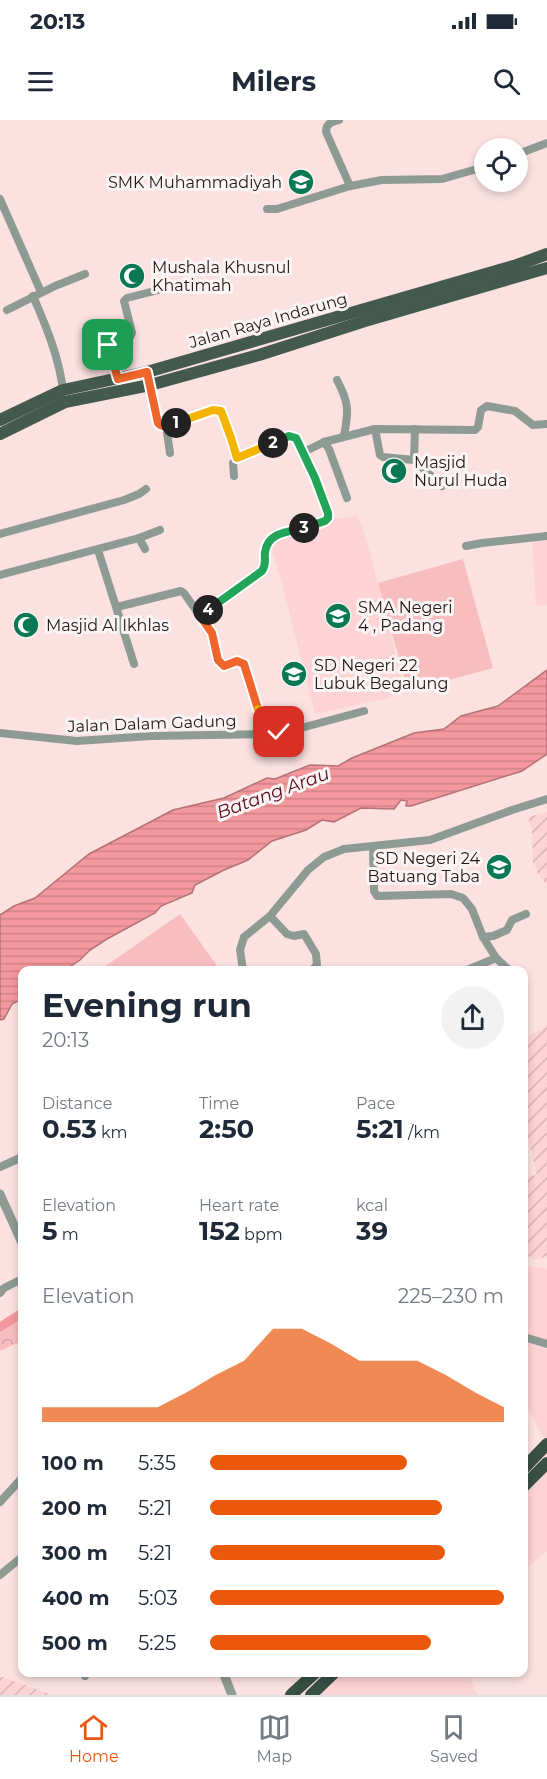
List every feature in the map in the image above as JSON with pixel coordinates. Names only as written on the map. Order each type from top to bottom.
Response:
[{"type":"highway","points":[[528,1463],[547,1444]]},
{"type":"highway","points":[[528,1482],[547,1463]]},
{"type":"highway","points":[[291,1695],[311,1677]]},
{"type":"highway","points":[[310,1695],[330,1677]]},
{"type":"main road","name":"Jalan Raya Indarung","points":[[0,434],[65,402],[148,378],[248,343],[517,265],[547,254]]},
{"type":"main road","name":"Jalan Raya Indarung","points":[[0,420],[63,390],[118,379],[148,378],[253,357],[365,321],[547,268]]},
{"type":"main road","points":[[248,343],[253,357]]},
{"type":"street","points":[[339,120],[329,123],[326,132],[350,186]]},
{"type":"street","points":[[528,150],[547,142]]},
{"type":"street","points":[[267,209],[277,209],[350,186],[382,180],[442,179],[474,170]]},
{"type":"street","points":[[0,199],[41,292]]},
{"type":"street","points":[[7,310],[41,292],[85,274]]},
{"type":"street","points":[[118,379],[108,345],[130,338],[132,333],[124,301],[127,298],[166,288]]},
{"type":"street","points":[[33,296],[56,353],[63,390]]},
{"type":"street","points":[[148,378],[160,425],[166,426],[213,410],[221,411],[237,458]]},
{"type":"street","points":[[337,380],[346,397],[347,413],[344,436]]},
{"type":"street","points":[[302,453],[324,442],[375,429],[475,430],[478,427],[481,410],[487,406],[516,411],[532,424],[547,424]]},
{"type":"street","points":[[166,426],[170,453]]},
{"type":"street","points":[[375,429],[380,455],[414,460],[442,486]]},
{"type":"street","points":[[414,460],[416,429]]},
{"type":"street","points":[[200,616],[262,571],[266,566],[265,550],[269,540],[274,536],[327,520],[328,516],[315,478],[296,438],[289,436],[237,458],[233,463],[234,476]]},
{"type":"street","points":[[324,442],[329,449],[347,498]]},
{"type":"street","points":[[0,534],[124,500],[146,489]]},
{"type":"street","points":[[0,575],[98,550],[160,530]]},
{"type":"street","points":[[466,546],[547,536]]},
{"type":"street","points":[[140,538],[145,549]]},
{"type":"street","points":[[98,550],[134,664]]},
{"type":"street","points":[[117,607],[181,591],[184,593],[212,633],[221,665],[237,661],[244,664],[266,734]]},
{"type":"street","name":"Jalan Dalam Gadung","points":[[0,734],[77,741],[151,736],[266,734],[301,728],[364,711]]},
{"type":"street","points":[[242,966],[240,950],[244,937],[270,916],[308,870],[324,857],[344,849],[429,840],[547,799]]},
{"type":"street","points":[[373,847],[374,891],[377,896],[451,894],[463,898],[472,909],[483,937],[496,958],[505,966]]},
{"type":"street","points":[[483,937],[493,936],[507,930],[512,920],[526,914]]},
{"type":"street","points":[[270,916],[287,934],[294,936],[304,934],[316,954],[316,966]]},
{"type":"street","points":[[477,966],[496,958]]},
{"type":"street","points":[[0,1167],[18,1159]]},
{"type":"street","points":[[0,1194],[18,1234]]},
{"type":"street","points":[[0,1293],[4,1288],[18,1281]]},
{"type":"street","points":[[528,1339],[547,1344]]},
{"type":"street","points":[[0,1502],[18,1482]]},
{"type":"street","points":[[0,1575],[18,1560]]},
{"type":"street","points":[[225,1677],[232,1695]]},
{"type":"shaded area","name":"SMA Negeri 4 , Padang","points":[[357,515],[371,557],[405,692],[389,698],[315,714],[269,540],[314,521]]},
{"type":"shaded area","points":[[532,539],[547,539],[547,605],[536,606]]},
{"type":"shaded area","points":[[547,812],[547,885],[537,873],[533,863],[532,830],[528,817]]},
{"type":"shaded area","points":[[547,1025],[547,1256],[536,1260],[528,1256],[528,1176],[537,1175],[528,1138],[528,1037]]},
{"type":"shaded area","points":[[528,1266],[547,1269],[547,1444],[528,1409]]},
{"type":"shaded area","points":[[547,1451],[547,1551],[528,1567],[528,1457]]},
{"type":"shaded area","points":[[0,1676],[53,1695],[0,1695]]},
{"type":"shaded area","points":[[321,1677],[470,1677],[477,1695],[309,1695]]},
{"type":"green space","points":[[463,559],[493,668],[408,691],[378,583]]},
{"type":"green space","points":[[180,914],[217,966],[106,966]]},
{"type":"green space","points":[[18,1314],[18,1343],[0,1351],[0,1323]]},
{"type":"water","name":"Batang Arau","points":[[547,670],[547,754],[522,771],[411,806],[406,806],[407,801],[401,800],[394,809],[361,808],[334,822],[322,820],[306,830],[272,841],[248,860],[195,885],[192,893],[161,906],[155,913],[107,939],[71,966],[18,966],[18,1001],[12,1004],[4,1019],[0,1020],[0,915],[14,906],[35,898],[89,854],[173,810],[224,798],[267,778],[275,779],[310,765],[338,766],[414,733],[444,729],[461,716],[498,706]]},
{"type":"waterway","points":[[0,1327],[18,1316]]},
{"type":"place","name":"SMK Muhammadiyah","points":[[301,182]]},
{"type":"place","name":"Mushala Khusnul Khatimah","points":[[132,276]]},
{"type":"place","name":"Masjid Nurul Huda","points":[[394,471]]},
{"type":"place","name":"SMA Negeri 4 , Padang","points":[[338,616]]},
{"type":"place","name":"Masjid Al Ikhlas","points":[[26,625]]},
{"type":"place","name":"SD Negeri 22 Lubuk Begalung","points":[[294,674]]},
{"type":"place","name":"SD Negeri 24 Batuang Taba","points":[[499,867]]},
{"type":"route","points":[[108,345],[118,379],[147,372],[160,425],[166,426],[213,410],[221,411],[237,458],[293,436],[315,478],[328,513],[327,520],[274,536],[269,540],[265,550],[266,566],[262,571],[200,616],[212,633],[221,665],[237,661],[244,664],[266,734],[279,732]]}]
